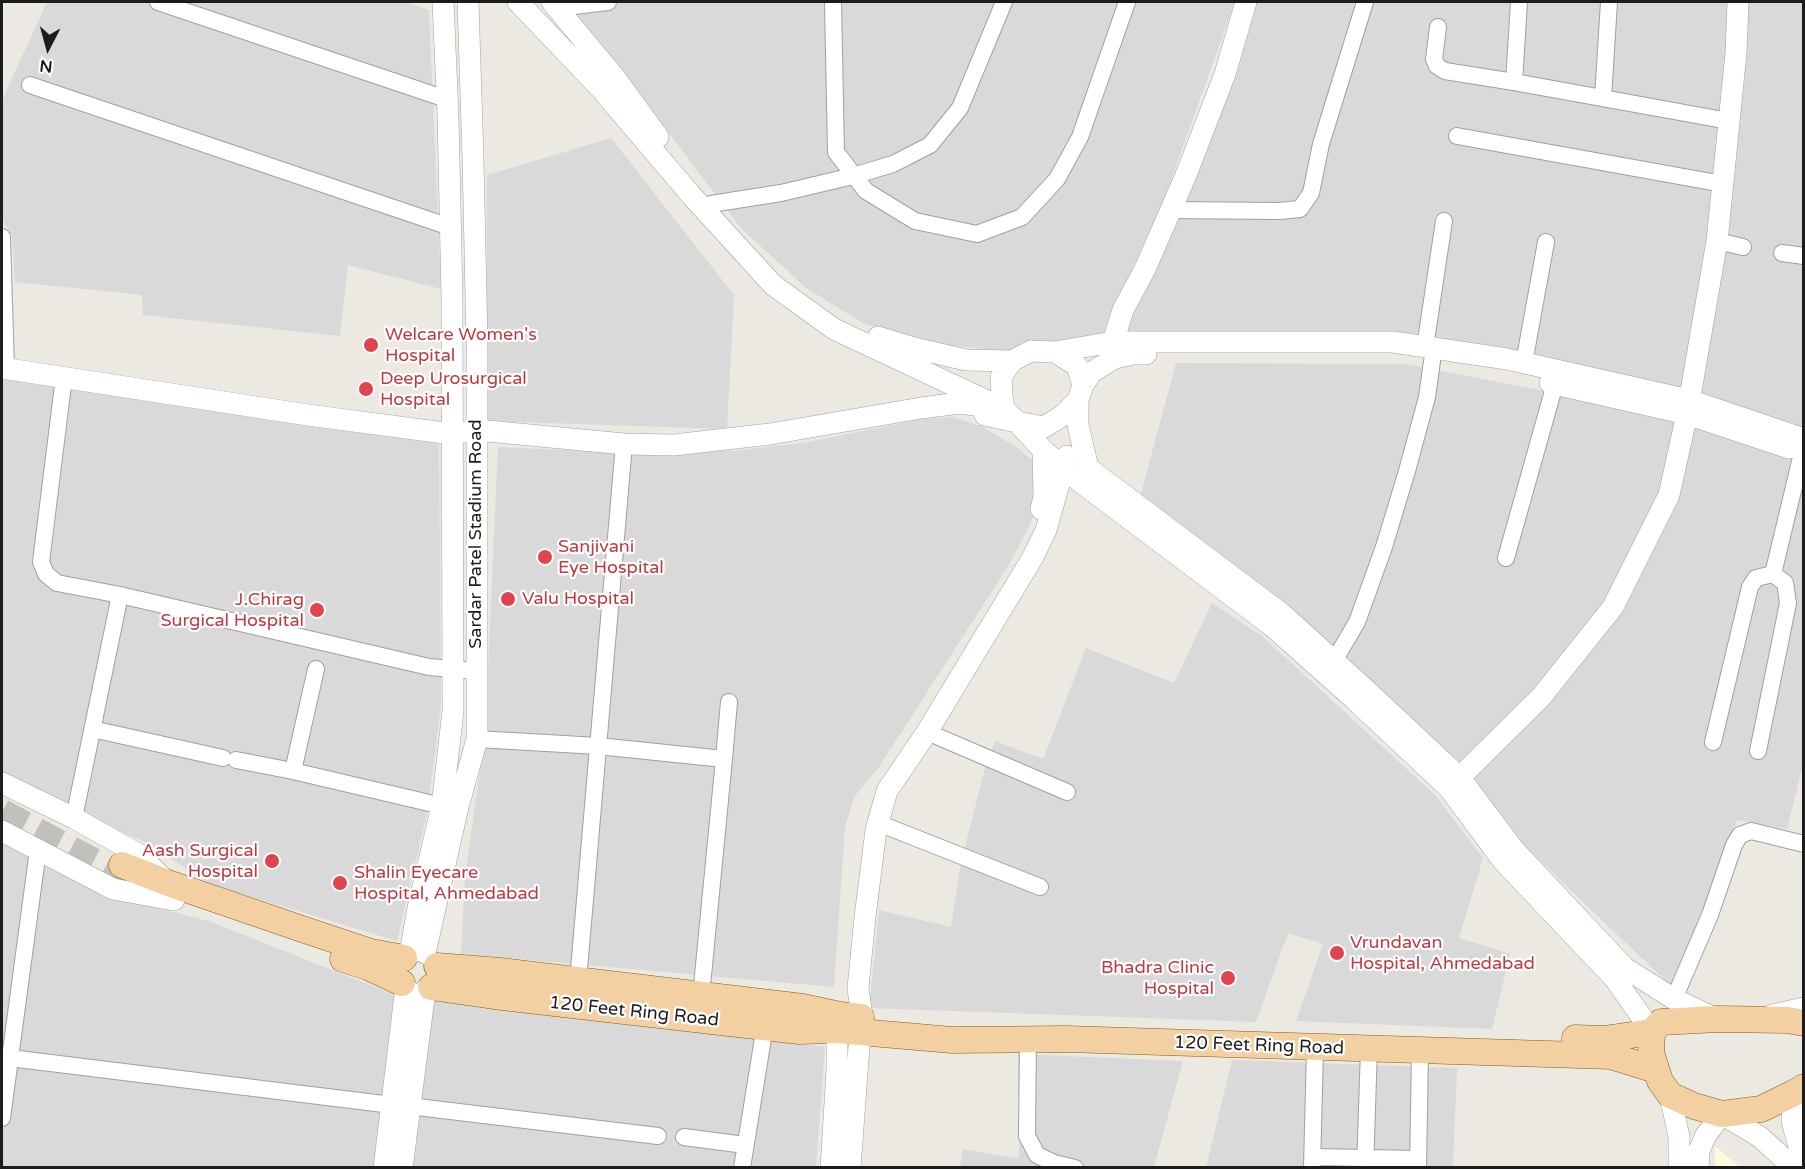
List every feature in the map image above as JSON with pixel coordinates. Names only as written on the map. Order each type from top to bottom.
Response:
[{"type":"main road","name":"120 Feet Ring Road","points":[[127,873],[368,967],[578,981],[803,1007],[850,1024],[952,1040],[1028,1039],[1611,1056],[1656,1070]]},
{"type":"main road","name":"120 Feet Ring Road","points":[[417,972],[494,996],[800,1031],[850,1024],[1063,1022],[1604,1039],[1652,1032],[1661,1022],[1718,1019],[1786,1020],[1803,1023]]},
{"type":"main road","points":[[1652,1032],[1651,1053],[1660,1081],[1671,1095],[1694,1106],[1722,1114],[1761,1109],[1799,1090]]},
{"type":"street","points":[[158,2],[447,99]]},
{"type":"street","name":"Sardar Patel Stadium Road","points":[[442,2],[450,227],[454,670],[450,806]]},
{"type":"street","name":"Sardar Patel Stadium Road","points":[[401,1106],[417,972],[418,908],[450,806],[477,739],[474,158],[468,2]]},
{"type":"street","points":[[518,2],[601,88],[707,206],[773,285],[834,328],[1011,416],[1044,427],[1062,416],[1081,393],[1092,372],[1114,350],[1123,310],[1171,210],[1226,74],[1246,2]]},
{"type":"street","points":[[554,5],[608,2]]},
{"type":"street","points":[[833,2],[836,152],[866,191],[915,221],[976,234],[1022,217],[1057,179],[1080,137],[1127,2]]},
{"type":"street","points":[[707,206],[781,193],[853,176],[893,164],[930,145],[960,108],[1004,2]]},
{"type":"street","points":[[1171,210],[1279,211],[1300,209],[1311,193],[1321,144],[1365,2]]},
{"type":"street","points":[[1514,82],[1519,2]]},
{"type":"street","points":[[1603,98],[1609,2]]},
{"type":"street","points":[[1454,783],[1541,697],[1613,607],[1669,495],[1688,407],[1717,242],[1736,53],[1738,2]]},
{"type":"street","points":[[554,5],[616,79],[707,206],[803,297],[860,331],[914,348],[966,360],[1012,361],[1031,351],[1393,342],[1428,354],[1555,384],[1688,407]]},
{"type":"street","points":[[1438,27],[1434,59],[1437,66],[1444,71],[1729,121]]},
{"type":"street","points":[[30,85],[450,227]]},
{"type":"street","points":[[1457,136],[1723,184]]},
{"type":"street","points":[[1334,661],[1357,622],[1384,547],[1427,397],[1428,354],[1444,221]]},
{"type":"street","points":[[2,237],[4,368],[308,415],[452,434],[477,430],[624,444],[674,445],[770,434],[921,408],[1011,416]]},
{"type":"street","points":[[1524,363],[1546,242]]},
{"type":"street","points":[[1717,242],[1743,247]]},
{"type":"street","points":[[1782,253],[1803,256]]},
{"type":"street","points":[[831,1167],[837,1070],[858,988],[878,823],[887,791],[927,732],[1033,557],[1046,530],[1063,466],[1078,425],[1081,393],[1077,366],[1055,352]]},
{"type":"street","points":[[1428,354],[1524,363],[1688,407],[1803,448],[1773,574]]},
{"type":"street","points":[[1012,361],[1001,378],[1011,416],[1043,450],[1272,626],[1454,783],[1503,861],[1615,979],[1652,1032]]},
{"type":"street","points":[[64,376],[41,562],[46,574],[57,583],[120,595],[417,664],[476,671]]},
{"type":"street","points":[[1506,558],[1555,384]]},
{"type":"street","points":[[1078,425],[1088,468],[1282,614],[1334,661],[1454,783],[1625,968],[1674,999],[1718,1019]]},
{"type":"street","points":[[578,981],[624,444]]},
{"type":"street","points":[[850,1167],[848,987],[865,828],[877,786],[923,716],[1023,552],[1036,526],[1044,497],[1043,450]]},
{"type":"street","points":[[1713,742],[1750,587],[1756,578],[1773,574]]},
{"type":"street","points":[[1758,751],[1788,603],[1785,584],[1773,574]]},
{"type":"street","points":[[74,818],[120,595]]},
{"type":"street","points":[[293,771],[316,669]]},
{"type":"street","points":[[701,996],[729,702]]},
{"type":"street","points":[[92,729],[450,806]]},
{"type":"street","points":[[927,732],[1067,792]]},
{"type":"street","points":[[477,739],[598,746],[723,759]]},
{"type":"street","points":[[2,783],[74,818],[138,854],[171,891]]},
{"type":"street","points":[[878,823],[1040,887]]},
{"type":"street","points":[[2,831],[113,889],[171,891]]},
{"type":"street","points":[[1674,999],[1710,915],[1734,845],[1740,835],[1751,831],[1803,844]]},
{"type":"street","points":[[2,1118],[38,850]]},
{"type":"street","points":[[1748,1020],[1803,1008]]},
{"type":"street","points":[[742,1167],[765,1026]]},
{"type":"street","points":[[1028,1039],[1027,1136],[1037,1155],[1054,1163],[1075,1167]]},
{"type":"street","points":[[1315,1048],[1313,1162],[1418,1163],[1420,1051]]},
{"type":"street","points":[[1365,1163],[1369,1050]]},
{"type":"street","points":[[10,1058],[658,1136]]},
{"type":"street","points":[[1799,1090],[1792,1121],[1799,1147],[1803,1152]]},
{"type":"street","points":[[1671,1095],[1679,1137],[1679,1167]]},
{"type":"street","points":[[384,1167],[401,1106]]},
{"type":"street","points":[[401,1106],[402,1167]]},
{"type":"street","points":[[1698,1167],[1699,1151],[1706,1135],[1722,1114],[1760,1137],[1794,1167]]},
{"type":"street","points":[[684,1137],[745,1145]]},
{"type":"shaded area","points":[[47,2],[404,2],[429,10],[441,289],[348,265],[340,336],[143,315],[142,295],[15,282],[12,236],[2,219],[2,100]]},
{"type":"shaded area","points":[[566,2],[1235,2],[1162,205],[1115,306],[1111,335],[1056,344],[1028,341],[1009,352],[916,341],[863,323],[806,288],[740,227],[623,72]]},
{"type":"shaded area","points":[[1254,2],[1731,2],[1711,241],[1683,393],[1517,356],[1122,337]]},
{"type":"shaded area","points":[[1745,2],[1803,2],[1803,433],[1695,396]]},
{"type":"shaded area","points":[[611,138],[734,295],[727,429],[486,421],[487,175]]},
{"type":"shaded area","points":[[1176,363],[1405,364],[1602,402],[1676,420],[1803,461],[1804,772],[1801,772],[1787,829],[1737,820],[1703,916],[1671,986],[1513,835],[1140,497]]},
{"type":"shaded area","points":[[2,373],[135,398],[439,444],[441,705],[427,814],[397,941],[212,885],[143,841],[2,783]]},
{"type":"shaded area","points":[[953,417],[983,427],[1016,447],[1036,463],[1038,503],[1030,525],[1007,568],[879,767],[855,796],[845,826],[834,987],[461,954],[465,876],[485,735],[498,447],[658,454],[740,450],[802,443],[922,419]]},
{"type":"shaded area","points":[[1212,603],[1262,636],[1435,795],[1483,858],[1459,938],[1510,954],[1492,1029],[1296,1021],[1323,944],[1288,933],[1256,1022],[869,1008],[879,910],[951,927],[961,862],[985,768],[995,741],[1043,759],[1086,648],[1174,683]]},
{"type":"shaded area","points":[[2,841],[103,895],[209,921],[395,995],[374,1167],[2,1167]]},
{"type":"shaded area","points":[[431,996],[825,1047],[816,1167],[412,1168]]},
{"type":"shaded area","points":[[1018,1054],[1183,1061],[1154,1167],[960,1168],[963,1149],[1019,1159]]},
{"type":"shaded area","points":[[1232,1060],[1457,1068],[1453,1167],[1206,1168]]},
{"type":"shaded area","points":[[1715,1146],[1740,1167],[1715,1167]]},
{"type":"tunnel","points":[[2,812],[133,882]]},
{"type":"place","name":"Welcare Women's Hospital","points":[[371,345]]},
{"type":"place","name":"Deep Urosurgical Hospital","points":[[366,389]]},
{"type":"place","name":"Sanjivani Eye Hospital","points":[[545,557]]},
{"type":"place","name":"Valu Hospital","points":[[508,599]]},
{"type":"place","name":"J.Chirag Surgical Hospital","points":[[317,610]]},
{"type":"place","name":"Aash Surgical Hospital","points":[[272,861]]},
{"type":"place","name":"Shalin Eyecare Hospital, Ahmedabad","points":[[340,883]]},
{"type":"place","name":"Vrundavan Hospital, Ahmedabad","points":[[1337,953]]},
{"type":"place","name":"Bhadra Clinic Hospital","points":[[1228,978]]}]
